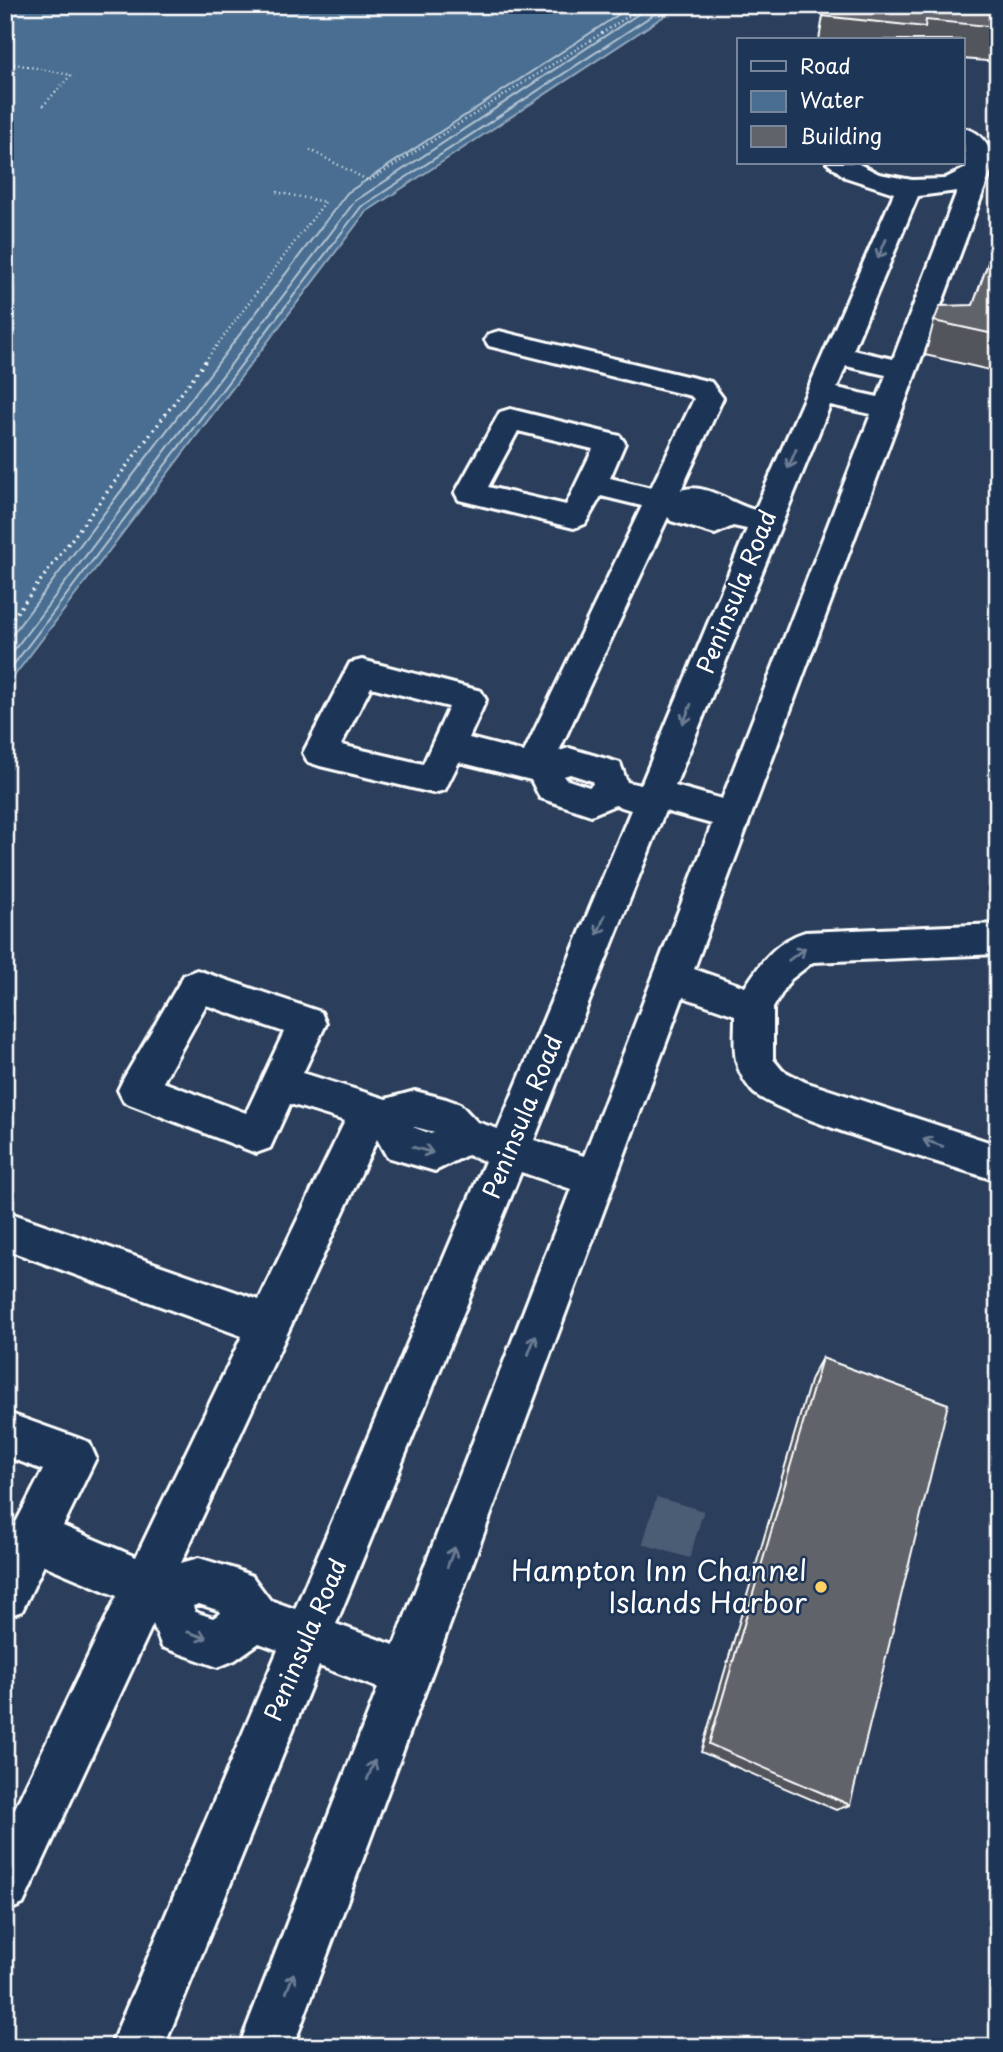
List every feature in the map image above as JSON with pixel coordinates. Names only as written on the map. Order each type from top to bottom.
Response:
[{"type":"street","points":[[266,2047],[981,162],[979,152],[964,136]]},
{"type":"street","points":[[843,164],[862,176],[909,187],[934,188],[958,184],[978,170]]},
{"type":"street","name":"Peninsula Road","points":[[137,2047],[653,798],[746,519],[820,393],[909,187]]},
{"type":"street","points":[[499,340],[701,390],[709,398],[667,502],[539,769]]},
{"type":"street","points":[[836,355],[902,370]]},
{"type":"street","points":[[820,393],[887,408]]},
{"type":"street","points":[[592,484],[667,502],[688,498],[722,506],[746,519]]},
{"type":"street","points":[[449,746],[539,769],[569,761],[608,772],[612,791],[733,816]]},
{"type":"street","points":[[998,939],[805,947],[777,969],[754,1006],[754,1063],[768,1082],[794,1096],[998,1163]]},
{"type":"street","points":[[671,977],[754,1006]]},
{"type":"street","points":[[279,1083],[378,1114],[415,1109],[446,1117],[464,1136],[596,1178]]},
{"type":"street","points":[[5,1886],[156,1589],[270,1325],[378,1114]]},
{"type":"street","points":[[5,1230],[270,1325]]},
{"type":"street","points":[[5,1434],[73,1458],[5,1594]]},
{"type":"street","points":[[35,1538],[156,1589],[198,1581],[235,1592],[254,1618],[407,1674]]},
{"type":"path","points":[[99,5],[142,12],[155,5]]},
{"type":"path","points":[[310,150],[369,181],[646,5]]},
{"type":"path","points":[[5,62],[71,75],[41,108]]},
{"type":"path","points":[[5,628],[324,202],[276,192]]},
{"type":"water","points":[[5,5],[681,5],[366,212],[5,688]]},
{"type":"building","points":[[825,5],[998,5],[998,27],[926,20],[925,27],[823,16]]},
{"type":"building","points":[[998,235],[998,335],[934,321],[940,306],[973,305]]},
{"type":"building","name":"Hampton Inn Channel Islands Harbor","points":[[822,1358],[948,1404],[850,1805],[709,1744]]},
{"type":"tunnel","points":[[666,1551],[684,1491]]},
{"type":"place","name":"Hampton Inn Channel Islands Harbor","points":[[821,1587]]}]
